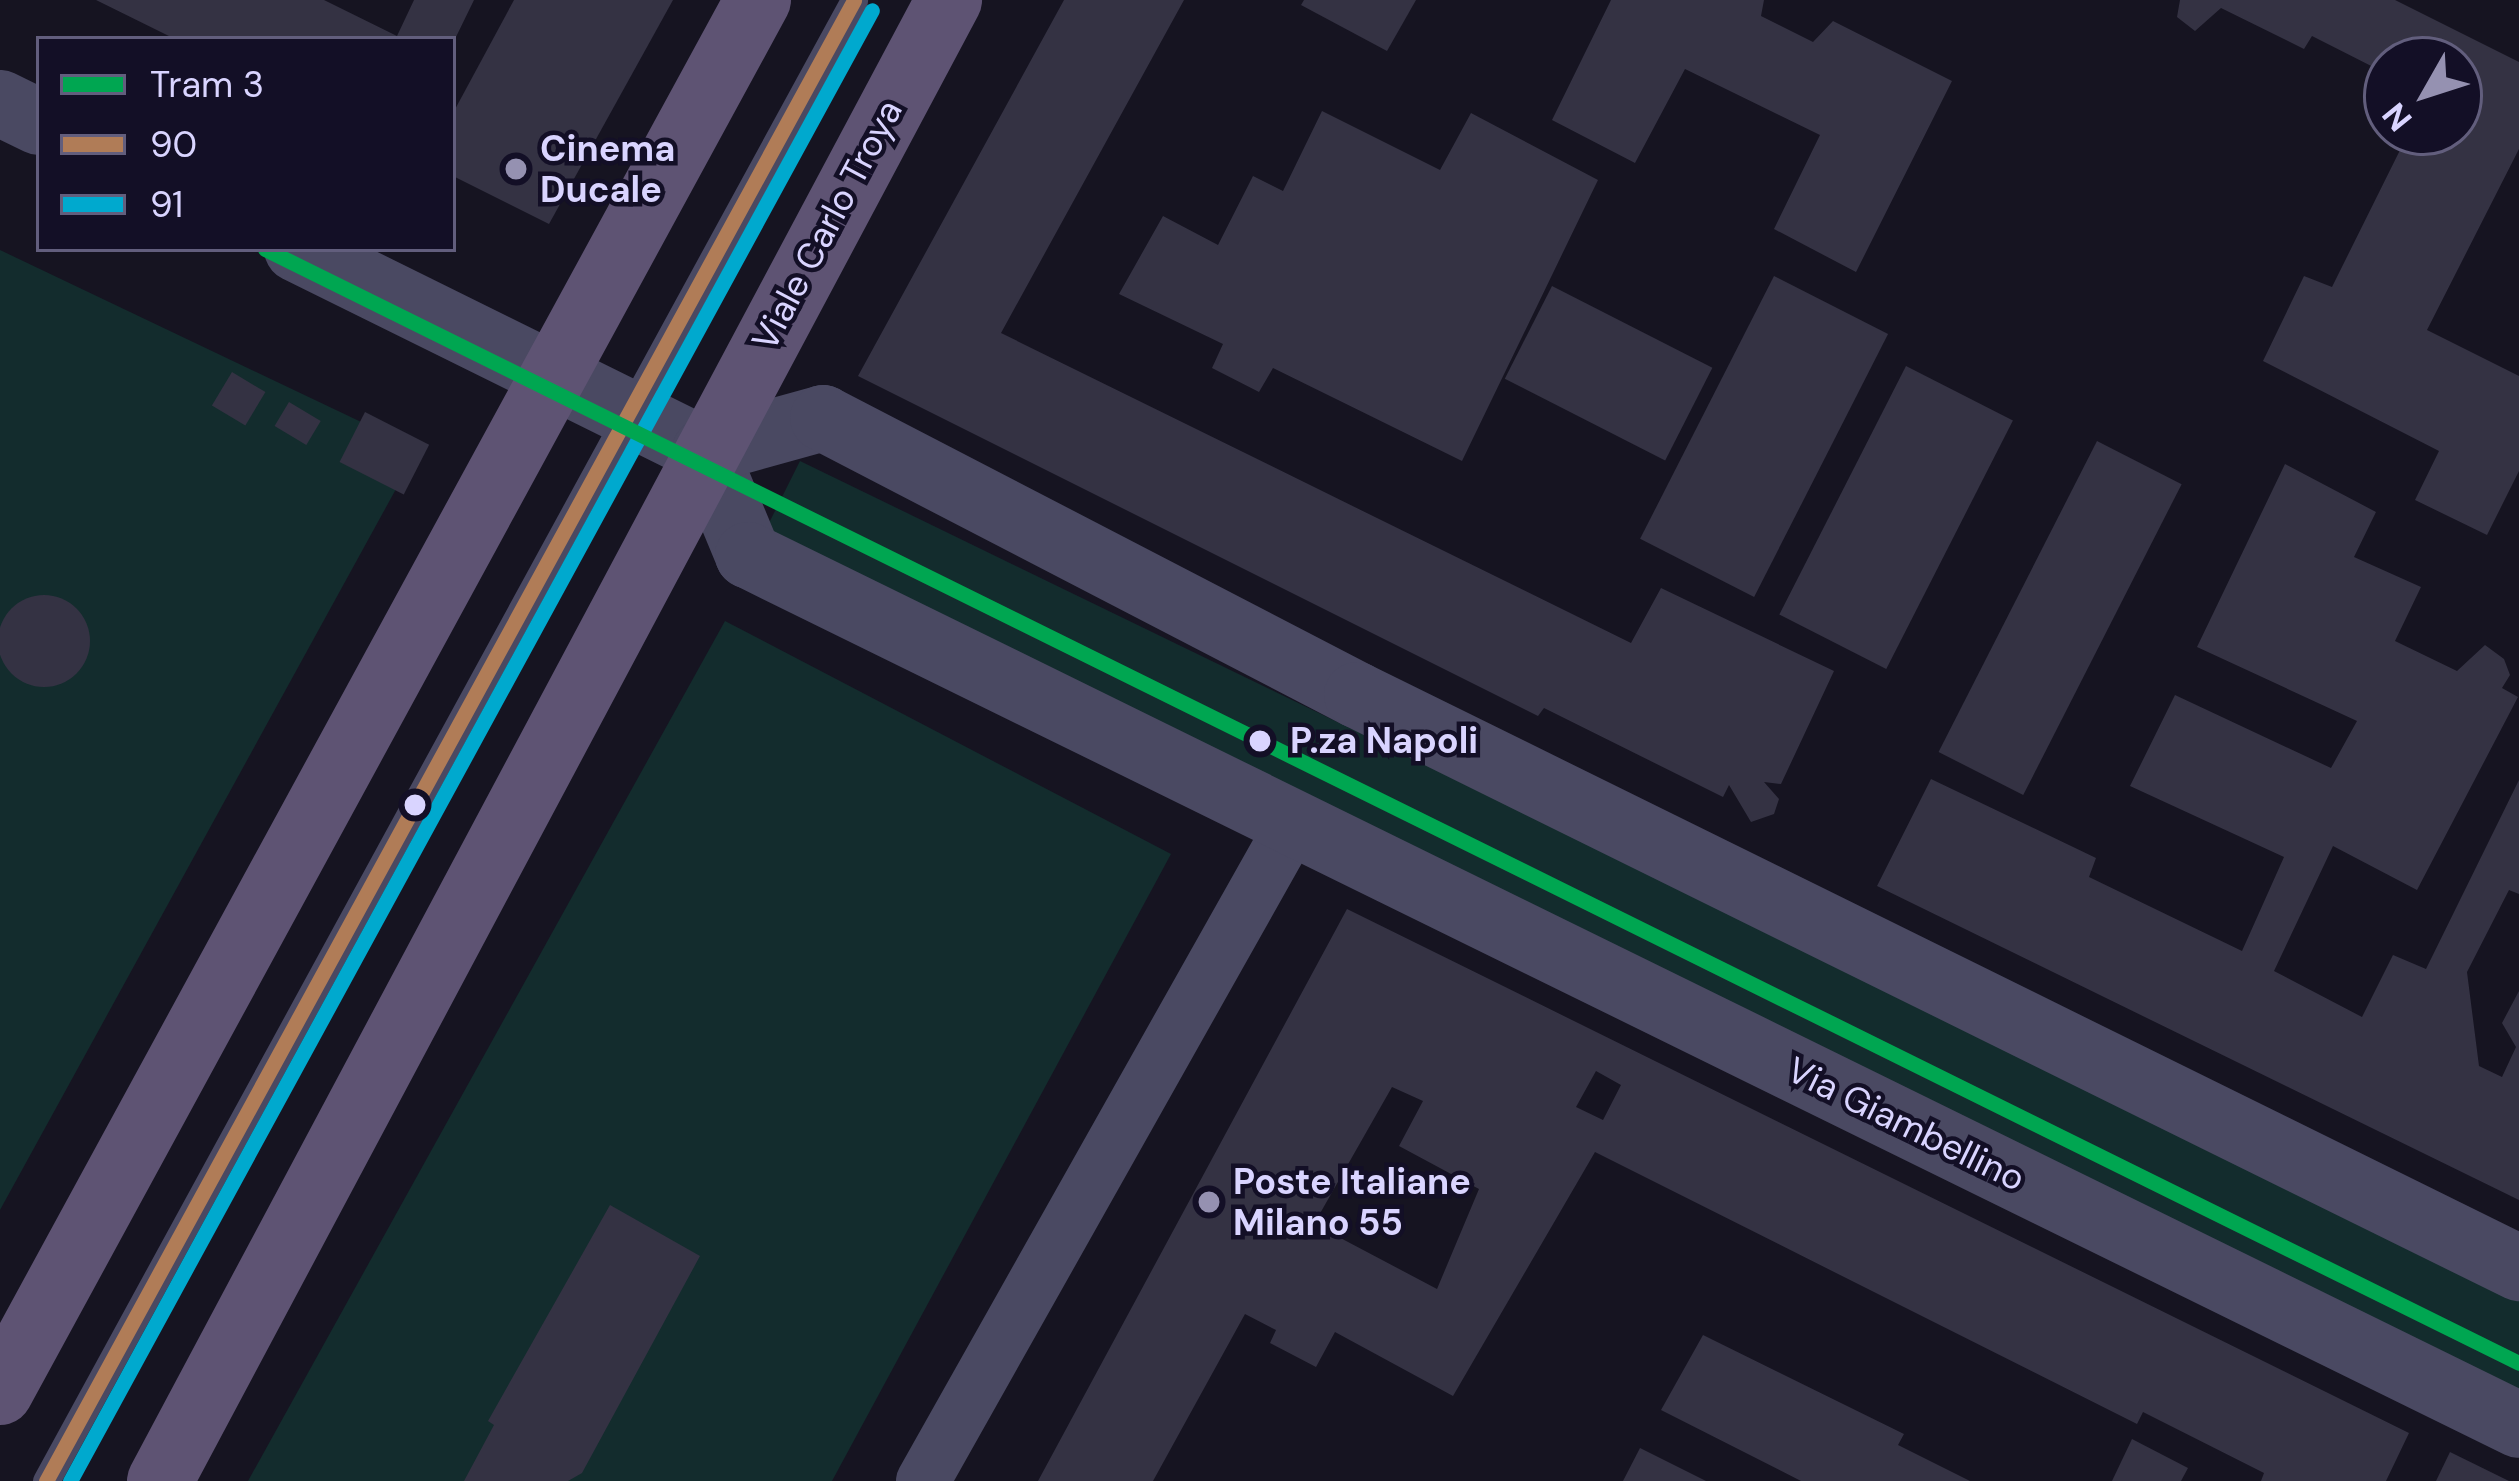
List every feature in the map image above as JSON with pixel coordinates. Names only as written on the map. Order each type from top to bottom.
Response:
[{"type":"main road","points":[[0,1391],[758,0]]},
{"type":"main road","name":"Viale Carlo Troya","points":[[160,1481],[949,0]]},
{"type":"street","points":[[0,103],[36,121]]},
{"type":"street","points":[[303,252],[705,451],[823,418],[1357,695],[2519,1268]]},
{"type":"street","name":"Via Giambellino","points":[[705,451],[748,555],[2519,1425]]},
{"type":"street","points":[[923,1481],[1294,822]]},
{"type":"lane","points":[[46,1481],[854,0]]},
{"type":"green space","points":[[0,250],[418,449],[0,1210]]},
{"type":"green space","points":[[800,461],[2519,1296],[2519,1395],[766,529]]},
{"type":"green space","points":[[725,621],[1171,854],[832,1481],[248,1481]]},
{"type":"building","points":[[96,0],[324,0],[397,36],[169,36]]},
{"type":"building","points":[[414,0],[474,0],[456,37],[397,36]]},
{"type":"building","points":[[514,0],[673,0],[549,224],[456,178],[456,107]]},
{"type":"building","points":[[1064,0],[1184,0],[1001,333],[1631,643],[1661,588],[1834,671],[1781,784],[1764,782],[1779,799],[1774,814],[1751,822],[1729,785],[1723,797],[1544,708],[1538,716],[858,376]]},
{"type":"building","points":[[1304,0],[1416,0],[1387,51],[1301,5]]},
{"type":"building","points":[[1611,0],[1764,0],[1761,16],[1813,42],[1833,21],[1952,81],[1856,272],[1774,229],[1820,135],[1685,69],[1635,163],[1552,120]]},
{"type":"building","points":[[2180,0],[2395,0],[2467,36],[2363,36],[2363,62],[2312,36],[2304,49],[2221,8],[2195,31],[2177,17]]},
{"type":"building","points":[[2483,44],[2519,62],[2519,149],[2427,330],[2519,376],[2519,471],[2487,535],[2415,500],[2439,451],[2263,361],[2304,276],[2332,287],[2397,156],[2483,156]]},
{"type":"building","points":[[1322,111],[1440,170],[1471,113],[1598,180],[1462,461],[1273,368],[1259,392],[1212,368],[1223,344],[1119,294],[1163,216],[1218,245],[1253,176],[1283,191]]},
{"type":"building","points":[[1774,276],[1888,334],[1754,597],[1640,539]]},
{"type":"building","points":[[1552,286],[1712,368],[1665,460],[1505,379]]},
{"type":"building","points":[[1906,366],[2013,420],[1886,669],[1779,615]]},
{"type":"building","points":[[232,372],[265,392],[245,426],[212,405]]},
{"type":"building","points":[[289,402],[321,421],[306,445],[275,426]]},
{"type":"building","points":[[365,412],[429,445],[404,495],[340,462]]},
{"type":"building","points":[[2097,441],[2182,484],[2023,795],[1939,752]]},
{"type":"building","points":[[2285,464],[2376,512],[2354,557],[2421,587],[2395,641],[2457,671],[2485,645],[2504,659],[2510,675],[2502,688],[2518,697],[2417,890],[2333,846],[2274,971],[2362,1017],[2393,955],[2426,969],[2519,780],[2519,894],[2509,890],[2467,972],[2479,1066],[2502,1077],[2516,1047],[2502,1023],[2519,991],[2519,1200],[1877,886],[1931,779],[2096,858],[2089,877],[2242,951],[2284,857],[2130,786],[2175,695],[2331,768],[2357,721],[2197,647]]},
{"type":"building","points":[[44,595],[62,599],[77,608],[90,641],[86,659],[77,674],[62,683],[44,687],[26,683],[11,674],[2,659],[2,623],[11,608],[26,599]]},
{"type":"building","points":[[1347,909],[2409,1433],[2386,1481],[2261,1481],[2264,1473],[2143,1412],[2137,1424],[1595,1152],[1453,1396],[1335,1332],[1316,1367],[1270,1343],[1276,1330],[1245,1314],[1153,1481],[1038,1481]],"holes":[[[1596,1071],[1621,1085],[1603,1120],[1576,1107]],[[1392,1087],[1423,1101],[1399,1146],[1479,1189],[1437,1289],[1314,1224]]]},
{"type":"building","points":[[610,1205],[700,1256],[582,1473],[568,1481],[464,1481],[494,1425],[488,1421]]},
{"type":"building","points":[[1703,1335],[1904,1434],[1898,1445],[1970,1481],[1801,1481],[1661,1410]]},
{"type":"building","points":[[2132,1439],[2188,1468],[2181,1481],[2112,1481]]},
{"type":"building","points":[[1640,1448],[1706,1481],[1623,1481]]},
{"type":"building","points":[[2450,1452],[2509,1481],[2436,1481]]},
{"type":"tram line","name":"3","points":[[271,252],[2519,1363]]},
{"type":"transit line","name":"90","points":[[46,1481],[854,0]]},
{"type":"transit line","name":"91","points":[[70,1481],[872,10]]},
{"type":"place","name":"Cinema Ducale","points":[[516,169]]},
{"type":"place","name":"P.za Napoli","points":[[1260,741]]},
{"type":"place","name":"Poste Italiane Milano 55","points":[[1209,1202]]}]
